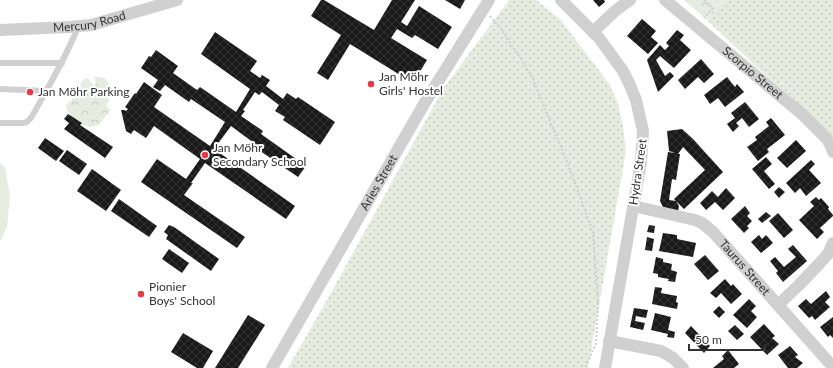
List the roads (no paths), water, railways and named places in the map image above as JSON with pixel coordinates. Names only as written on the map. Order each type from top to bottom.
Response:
[{"type":"street","name":"Mercury Road","points":[[0,30],[78,27],[91,25],[177,0]]},
{"type":"street","name":"Hydra Street","points":[[561,0],[593,32],[614,57],[623,71],[636,100],[643,131],[642,151],[605,368]]},
{"type":"street","points":[[593,32],[615,11],[630,0]]},
{"type":"street","name":"Scorpio Street","points":[[665,0],[803,115],[826,138],[833,152]]},
{"type":"street","name":"Aries Street","points":[[272,368],[424,104],[486,4]]},
{"type":"street","name":"Taurus Street","points":[[633,206],[687,218],[702,224],[713,232],[833,367]]},
{"type":"street","points":[[778,305],[828,254],[833,243]]},
{"type":"street","points":[[610,341],[662,351],[673,358],[683,368]]},
{"type":"lane","points":[[0,123],[22,123],[27,122],[31,118],[70,48],[78,27]]},
{"type":"lane","points":[[0,63],[62,62]]},
{"type":"lane","points":[[0,89],[47,91]]},
{"type":"place","name":"Jan Möhr Girls' Hostel","points":[[371,84]]},
{"type":"place","name":"Jan Möhr Parking","points":[[30,92]]},
{"type":"place","name":"Jan Möhr Secondary School","points":[[205,155]]},
{"type":"place","name":"Pionier Boys' School","points":[[141,294]]}]
